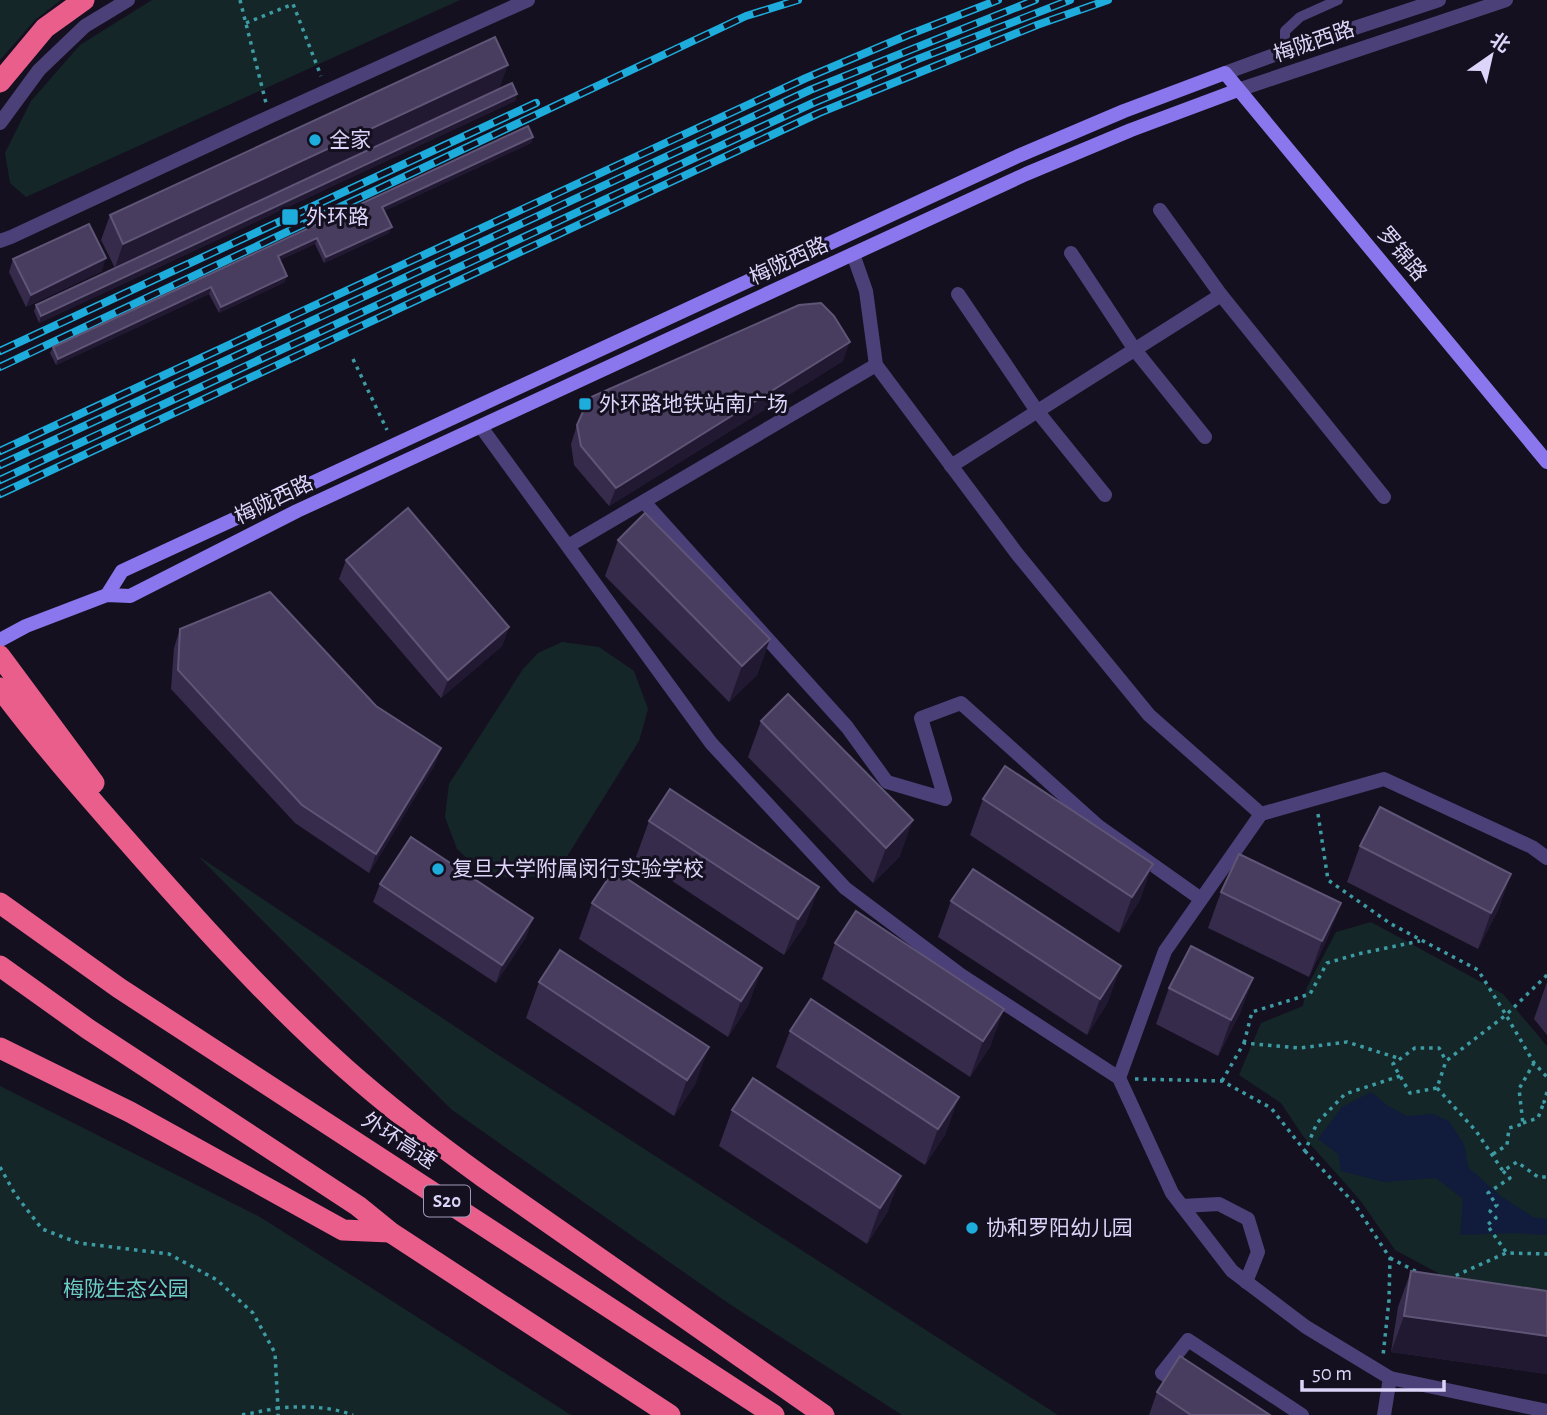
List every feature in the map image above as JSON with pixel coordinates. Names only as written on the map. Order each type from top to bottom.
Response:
[{"type":"highway","points":[[0,82],[45,28],[84,0]]},
{"type":"highway","points":[[0,656],[191,914]]},
{"type":"highway","points":[[0,688],[30,728],[191,914],[292,1018],[346,1069],[433,1141],[824,1415]]},
{"type":"highway","name":"外环高速","points":[[0,903],[119,988],[774,1415]]},
{"type":"highway","points":[[0,966],[88,1029],[358,1206],[390,1232],[670,1415]]},
{"type":"highway","points":[[0,1048],[142,1119],[343,1230],[390,1232]]},
{"type":"street","points":[[0,123],[39,70],[85,26],[128,0]]},
{"type":"street","points":[[0,241],[528,0]]},
{"type":"street","name":"梅陇西路","points":[[107,595],[122,571],[1018,156],[1124,111],[1225,73],[1436,0]]},
{"type":"street","name":"梅陇西路","points":[[0,640],[26,626],[107,595],[131,596],[297,511],[1026,174],[1131,130],[1238,90],[1506,0]]},
{"type":"street","name":"罗锦路","points":[[1225,73],[1547,462]]},
{"type":"street","points":[[1160,210],[1221,295],[1384,497]]},
{"type":"street","points":[[1071,253],[1135,350],[1205,437]]},
{"type":"street","points":[[853,254],[866,291],[876,365],[1018,555],[1149,715],[1261,814]]},
{"type":"street","points":[[958,294],[1037,411],[1105,495]]},
{"type":"street","points":[[951,466],[1221,295]]},
{"type":"street","points":[[568,546],[876,365]]},
{"type":"street","points":[[481,427],[711,743],[845,888],[961,975],[1119,1077],[1171,1193],[1232,1271],[1307,1327],[1386,1375],[1547,1411]]},
{"type":"street","points":[[644,502],[847,727],[887,782],[945,799],[921,718],[961,703],[1098,825],[1201,900]]},
{"type":"street","points":[[1119,1077],[1165,951],[1261,814],[1384,779],[1532,847],[1547,858]]},
{"type":"street","points":[[1182,1206],[1219,1204],[1248,1219],[1258,1252],[1246,1282]]},
{"type":"street","points":[[1194,1394],[1162,1373],[1188,1340],[1302,1415]]},
{"type":"street","points":[[1384,1415],[1386,1375]]},
{"type":"lane","points":[[1285,51],[1285,31],[1300,17],[1338,0]]},
{"type":"lane","points":[[1436,0],[1446,19]]},
{"type":"path","points":[[240,0],[269,117]]},
{"type":"path","points":[[246,23],[293,4],[327,91]]},
{"type":"path","points":[[353,359],[394,445]]},
{"type":"path","points":[[1315,799],[1328,880],[1391,924],[1478,970],[1534,1063],[1547,1077]]},
{"type":"path","points":[[1222,1082],[1244,1043],[1252,1012],[1310,994],[1327,963],[1422,941]]},
{"type":"path","points":[[1437,1087],[1447,1061],[1506,1015],[1547,975]]},
{"type":"path","points":[[1244,1043],[1300,1048],[1347,1042],[1401,1059]]},
{"type":"path","points":[[1437,1087],[1410,1093],[1393,1064],[1415,1048],[1439,1048],[1447,1061]]},
{"type":"path","points":[[1523,1124],[1519,1088],[1534,1063]]},
{"type":"path","points":[[1305,1151],[1317,1123],[1345,1094],[1401,1076]]},
{"type":"path","points":[[1119,1077],[1222,1082],[1271,1108],[1305,1151],[1353,1202],[1390,1258],[1427,1277]]},
{"type":"path","points":[[1437,1087],[1476,1131],[1510,1178],[1488,1193],[1497,1205],[1490,1211],[1496,1218],[1487,1225],[1506,1253]]},
{"type":"path","points":[[1492,1154],[1507,1145],[1509,1128],[1538,1118],[1545,1105],[1547,1092]]},
{"type":"path","points":[[1503,1171],[1517,1162],[1538,1177],[1547,1177]]},
{"type":"path","points":[[0,1167],[15,1194],[42,1229],[79,1244],[169,1254],[217,1280],[253,1313],[275,1353],[278,1415]]},
{"type":"path","points":[[1439,1283],[1506,1253],[1547,1254]]},
{"type":"path","points":[[1386,1375],[1390,1258]]},
{"type":"path","points":[[242,1415],[307,1406],[339,1410],[353,1415]]},
{"type":"green space","points":[[0,0],[61,0],[35,20],[0,60]]},
{"type":"green space","points":[[152,0],[460,0],[26,197],[10,183],[5,153],[31,101],[80,45]]},
{"type":"green space","points":[[562,642],[599,647],[634,671],[648,709],[639,741],[566,858],[545,875],[512,879],[478,869],[457,849],[445,817],[449,784],[523,669],[538,653]]},
{"type":"green space","points":[[198,856],[492,1051],[1058,1415],[902,1415],[728,1303],[452,1110]]},
{"type":"green space","points":[[1371,922],[1503,994],[1547,1046],[1547,1317],[1459,1299],[1438,1273],[1395,1250],[1360,1200],[1303,1136],[1281,1103],[1239,1075],[1261,1023],[1303,1006],[1307,987],[1336,932]]},
{"type":"green space","name":"梅陇生态公园","points":[[0,1086],[260,1217],[571,1415],[0,1415]]},
{"type":"water","points":[[1371,1092],[1388,1106],[1407,1116],[1433,1114],[1449,1121],[1464,1144],[1468,1167],[1499,1195],[1533,1217],[1547,1219],[1547,1235],[1460,1235],[1463,1199],[1436,1178],[1384,1182],[1341,1171],[1338,1154],[1318,1139],[1342,1107]]},
{"type":"building","points":[[495,37],[508,65],[123,244],[110,215]]},
{"type":"building","points":[[512,83],[517,94],[41,316],[36,305]]},
{"type":"building","points":[[528,126],[533,137],[382,207],[392,227],[326,257],[317,238],[278,256],[287,276],[221,307],[211,287],[58,359],[53,347]]},
{"type":"building","points":[[89,224],[106,258],[31,295],[13,259]]},
{"type":"building","points":[[821,303],[834,316],[850,342],[616,488],[581,446],[577,425],[589,398],[799,305]]},
{"type":"building","points":[[408,508],[509,627],[448,680],[346,560]]},
{"type":"building","points":[[645,513],[770,639],[742,666],[618,540]]},
{"type":"building","points":[[270,592],[376,706],[441,748],[376,854],[302,805],[178,670],[180,629]]},
{"type":"building","points":[[788,694],[913,820],[886,848],[761,721]]},
{"type":"building","points":[[1005,766],[1153,864],[1132,897],[983,799]]},
{"type":"building","points":[[670,789],[819,887],[798,919],[649,821]]},
{"type":"building","points":[[1380,807],[1511,874],[1491,913],[1360,846]]},
{"type":"building","points":[[411,837],[533,918],[502,965],[380,884]]},
{"type":"building","points":[[1239,854],[1341,903],[1322,941],[1221,892]]},
{"type":"building","points":[[973,869],[1121,966],[1100,999],[951,901]]},
{"type":"building","points":[[614,870],[762,968],[741,1001],[592,903]]},
{"type":"building","points":[[856,911],[1004,1009],[983,1041],[835,943]]},
{"type":"building","points":[[1191,946],[1253,978],[1231,1020],[1169,988]]},
{"type":"building","points":[[560,950],[709,1047],[687,1080],[539,982]]},
{"type":"building","points":[[811,999],[959,1097],[938,1129],[790,1031]]},
{"type":"building","points":[[753,1078],[901,1176],[880,1208],[732,1110]]},
{"type":"building","points":[[1411,1271],[1547,1291],[1547,1336],[1404,1316]]},
{"type":"building","points":[[1180,1356],[1270,1415],[1191,1415],[1157,1392]]},
{"type":"railway","points":[[0,367],[746,16],[798,0]]},
{"type":"railway","points":[[0,451],[806,78],[998,0]]},
{"type":"railway","points":[[0,465],[810,90],[1035,0]]},
{"type":"railway","points":[[0,480],[813,103],[1070,0]]},
{"type":"railway","points":[[0,494],[819,113],[1037,25],[1108,0]]},
{"type":"railway","points":[[0,351],[536,103]]},
{"type":"place","name":"全家","points":[[315,140]]},
{"type":"place","name":"外环路","points":[[290,217]]},
{"type":"place","name":"外环路地铁站南广场","points":[[585,404]]},
{"type":"place","name":"复旦大学附属闵行实验学校","points":[[438,869]]},
{"type":"place","name":"协和罗阳幼儿园","points":[[972,1228]]}]
